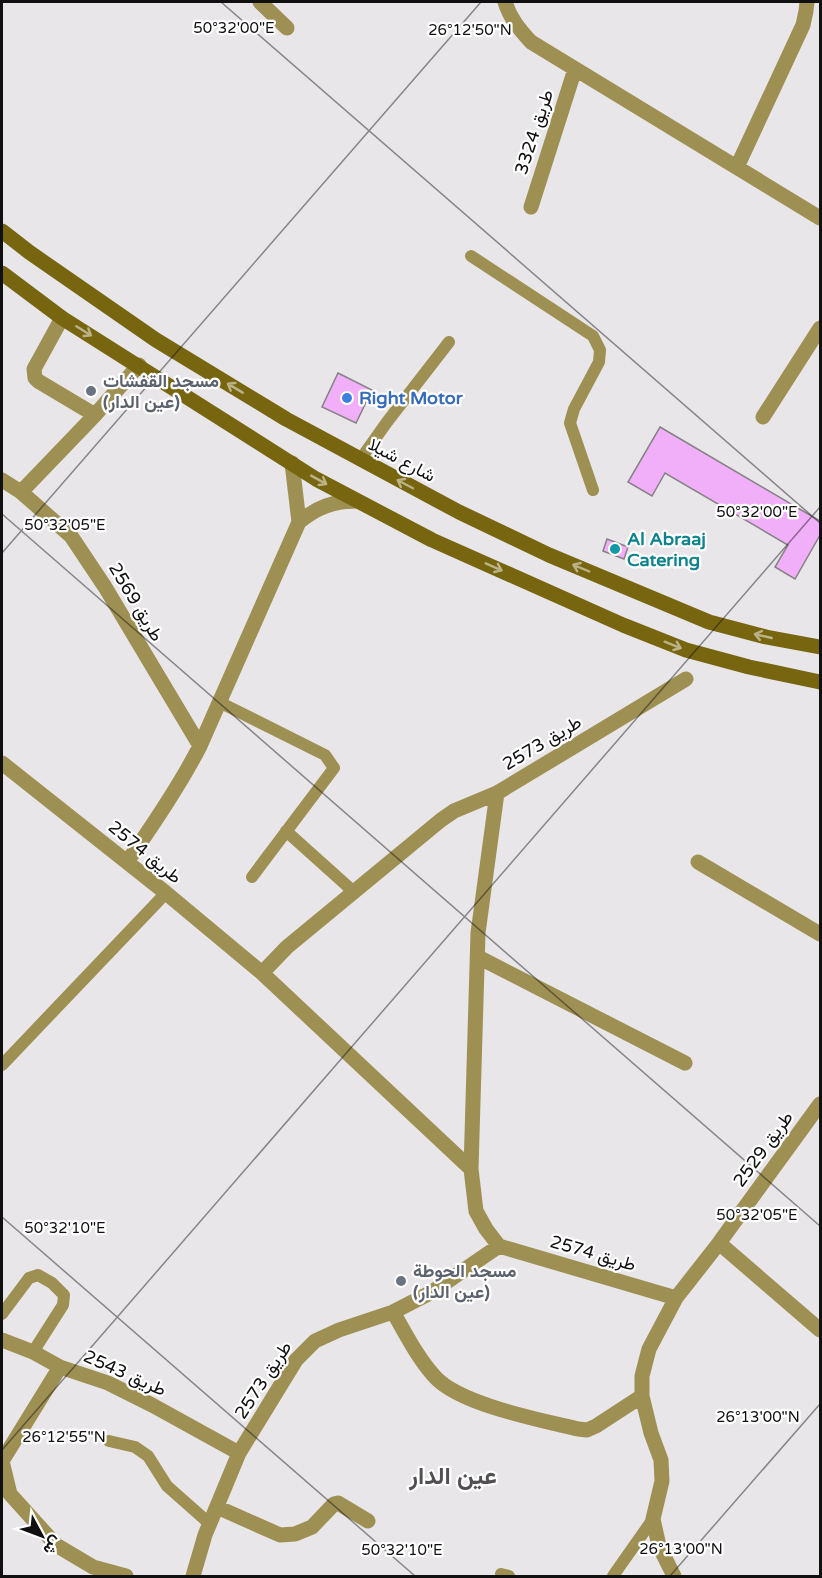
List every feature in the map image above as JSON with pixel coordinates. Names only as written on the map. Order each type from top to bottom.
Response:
[{"type":"main road","name":"شارع شيلا","points":[[2,231],[156,340],[286,419],[459,513],[539,551],[709,622],[766,637],[820,647]]},
{"type":"main road","points":[[2,273],[63,318],[315,478],[432,540],[623,625],[686,650],[749,667],[820,682]]},
{"type":"street","points":[[260,2],[287,28]]},
{"type":"street","points":[[505,2],[508,13],[531,42],[820,218]]},
{"type":"street","points":[[737,167],[803,25],[807,2]]},
{"type":"street","name":"طريق 3324","points":[[531,207],[575,69]]},
{"type":"street","points":[[63,318],[34,369],[35,378],[95,415]]},
{"type":"street","points":[[763,417],[820,328]]},
{"type":"street","points":[[21,492],[139,365]]},
{"type":"street","points":[[292,463],[298,522]]},
{"type":"street","name":"طريق 2569","points":[[2,480],[21,492],[71,536],[105,587],[200,746]]},
{"type":"street","points":[[127,862],[169,801],[200,746],[298,522],[320,507],[338,502],[357,501]]},
{"type":"street","name":"طريق 2573","points":[[193,1576],[210,1524],[239,1453],[296,1360],[315,1341],[339,1330],[393,1312],[432,1292],[499,1246],[486,1229],[476,1210],[471,1169],[478,933],[497,793],[686,679]]},
{"type":"street","name":"طريق 2574","points":[[2,763],[166,893],[262,973],[471,1169]]},
{"type":"street","points":[[262,973],[287,947],[454,811],[497,793]]},
{"type":"street","points":[[698,862],[820,934]]},
{"type":"street","points":[[478,957],[685,1063]]},
{"type":"street","name":"طريق 2529","points":[[674,1576],[659,1546],[654,1519],[662,1481],[661,1460],[642,1396],[642,1376],[649,1349],[676,1298],[820,1104]]},
{"type":"street","points":[[719,1243],[820,1330]]},
{"type":"street","name":"طريق 2574","points":[[499,1246],[676,1298]]},
{"type":"street","points":[[393,1312],[424,1365],[438,1380],[460,1395],[508,1412],[587,1430],[642,1396]]},
{"type":"street","points":[[2,1340],[33,1352],[60,1367]]},
{"type":"street","name":"طريق 2543","points":[[126,1576],[93,1567],[56,1545],[10,1494],[2,1461],[60,1367],[108,1383],[239,1453]]},
{"type":"street","points":[[217,1507],[280,1535],[295,1534],[312,1527],[334,1504],[338,1503],[368,1521]]},
{"type":"lane","points":[[471,256],[593,336],[600,350],[599,362],[574,409],[570,423],[592,490]]},
{"type":"lane","points":[[360,460],[448,342]]},
{"type":"lane","points":[[219,702],[326,755],[334,768],[252,876]]},
{"type":"lane","points":[[286,831],[354,892]]},
{"type":"lane","points":[[2,1065],[166,893]]},
{"type":"lane","points":[[2,1314],[29,1278],[38,1275],[52,1283],[64,1295],[63,1305],[33,1352]]},
{"type":"lane","points":[[109,1441],[135,1447],[148,1456],[167,1486],[210,1524]]},
{"type":"lane","points":[[613,1576],[654,1519]]},
{"type":"building","name":"Right Motor","points":[[338,373],[372,390],[356,423],[322,407]]},
{"type":"building","points":[[660,427],[820,521],[820,535],[795,579],[775,567],[788,545],[665,473],[652,496],[628,482]]},
{"type":"building","name":"Al Abraaj Catering","points":[[607,539],[628,547],[624,559],[603,551]]},
{"type":"place","name":"مسجد القفشات (عين الدار)","points":[[91,391]]},
{"type":"place","name":"Right Motor","points":[[347,398]]},
{"type":"place","name":"Al Abraaj Catering","points":[[615,549]]},
{"type":"place","name":"مسجد الحوطة (عين الدار)","points":[[401,1281]]},
{"type":"district","name":"عين الدار","points":[[453,1476]]}]
